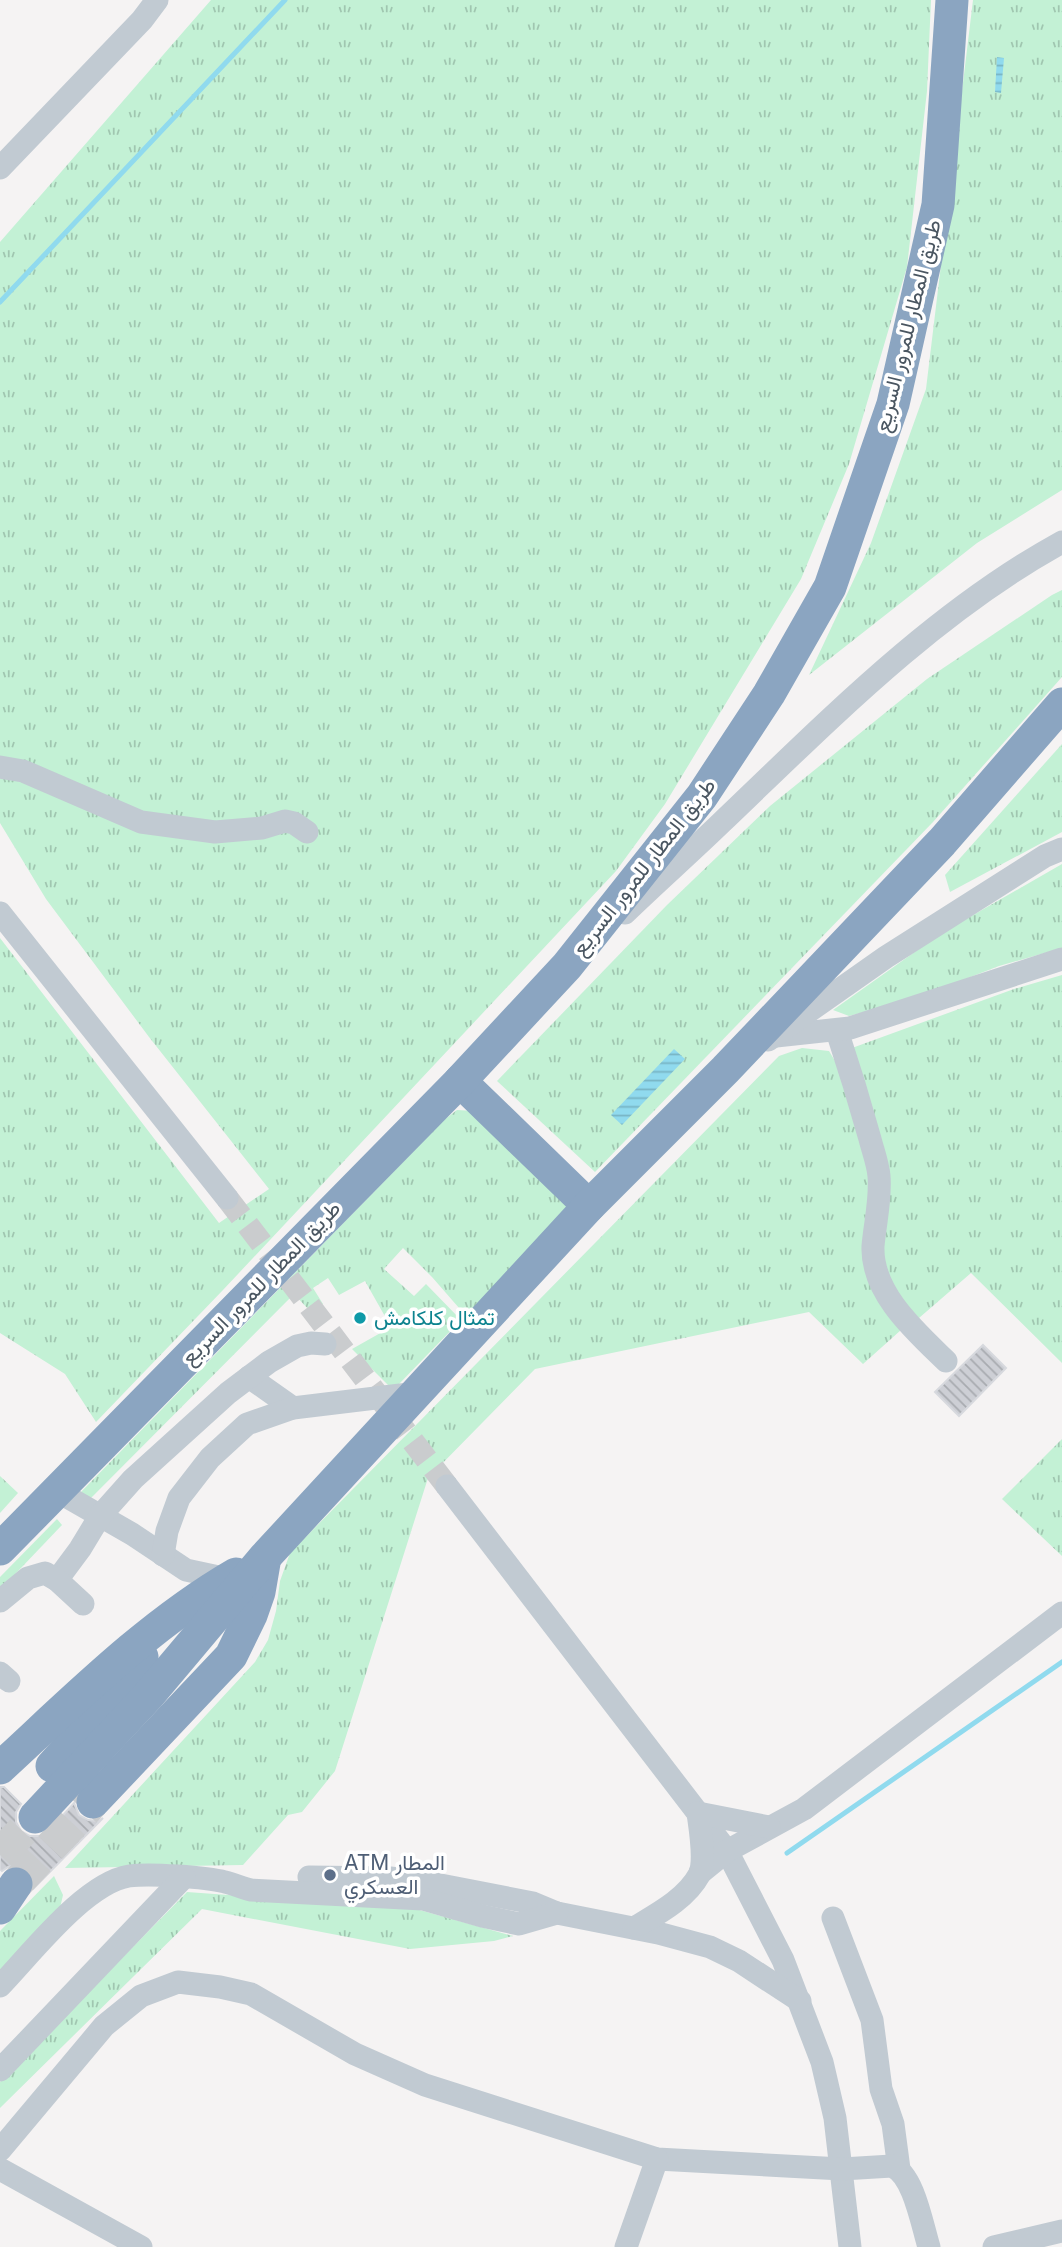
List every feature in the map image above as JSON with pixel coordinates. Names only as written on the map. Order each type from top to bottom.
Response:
[{"type":"highway","name":"طريق المطار للمرور السريع","points":[[0,1549],[460,1081],[567,965],[702,796],[769,694],[830,587],[893,404],[938,205],[952,0]]},
{"type":"highway","points":[[162,1626],[121,1687],[28,1810],[148,1696],[265,1557],[589,1206],[725,1070],[942,842],[1062,704]]},
{"type":"highway","points":[[460,1081],[589,1206]]},
{"type":"highway","points":[[0,1768],[86,1689],[162,1626],[228,1579],[265,1557]]},
{"type":"highway","points":[[93,1801],[231,1656],[259,1592],[265,1557]]},
{"type":"street","points":[[0,168],[158,0]]},
{"type":"street","points":[[567,965],[721,823],[808,738],[894,661],[978,596],[1062,542]]},
{"type":"street","points":[[0,767],[23,771],[141,822],[215,832],[261,828],[285,821],[295,823],[307,832]]},
{"type":"street","points":[[725,1070],[886,957],[1045,856],[1062,849]]},
{"type":"street","points":[[0,913],[227,1198]]},
{"type":"street","points":[[773,1037],[837,1031],[1062,959]]},
{"type":"street","points":[[837,1031],[879,1175],[879,1201],[873,1249],[878,1276],[911,1327],[946,1361]]},
{"type":"street","points":[[57,1580],[100,1516],[133,1479],[228,1393],[269,1362],[297,1346],[325,1344]]},
{"type":"street","points":[[249,1377],[293,1408]]},
{"type":"street","points":[[163,1555],[167,1531],[178,1498],[210,1458],[247,1424],[293,1408],[417,1393]]},
{"type":"street","points":[[447,1486],[727,1851],[783,1961],[822,2062],[835,2118],[850,2247]]},
{"type":"street","points":[[57,1491],[186,1570],[228,1579]]},
{"type":"street","points":[[0,1601],[28,1578],[45,1573],[57,1580],[83,1604]]},
{"type":"street","points":[[634,1928],[683,1894],[700,1873],[727,1851],[804,1809],[1062,1613]]},
{"type":"street","points":[[698,1813],[769,1827]]},
{"type":"street","points":[[698,1813],[702,1842],[700,1873]]},
{"type":"street","points":[[0,1986],[72,1911],[105,1884],[129,1876],[184,1877],[225,1882],[251,1889],[424,1899],[519,1924],[557,1913]]},
{"type":"street","points":[[225,1882],[254,1876],[390,1878],[488,1894],[540,1905],[557,1913],[710,1947],[739,1961],[800,2001]]},
{"type":"street","points":[[0,2070],[184,1877]]},
{"type":"street","points":[[482,1916],[488,1894]]},
{"type":"street","points":[[833,1918],[872,2020],[881,2089],[893,2124],[899,2169]]},
{"type":"street","points":[[0,2150],[104,2026],[141,1996],[178,1982],[251,1994],[355,2054],[425,2085],[657,2159],[842,2169],[892,2166],[899,2169],[907,2179],[929,2247]]},
{"type":"street","points":[[626,2247],[657,2159]]},
{"type":"street","points":[[0,2169],[141,2247]]},
{"type":"street","points":[[994,2247],[1062,2231]]},
{"type":"green space","points":[[211,0],[931,0],[927,91],[907,267],[849,464],[801,579],[665,804],[616,871],[96,1422],[65,1374],[0,1333],[0,938],[219,1223],[269,1189],[149,1037],[46,899],[0,823],[0,242]]},
{"type":"green space","points":[[973,0],[1062,0],[1062,490],[977,543],[809,675],[871,543],[926,389]]},
{"type":"green space","points":[[1062,590],[1062,677],[933,822],[595,1172],[497,1081],[667,905],[770,806],[927,679]]},
{"type":"green space","points":[[1062,744],[1062,832],[950,892],[945,875]]},
{"type":"green space","points":[[1062,864],[1062,948],[999,966],[916,998],[849,1016],[833,1010],[940,934]]},
{"type":"green space","points":[[1062,975],[1062,1363],[971,1273],[919,1318],[900,1296],[880,1253],[852,1048],[1014,989]]},
{"type":"green space","points":[[802,1048],[829,1051],[844,1076],[870,1177],[868,1251],[901,1330],[863,1364],[809,1312],[535,1369],[428,1478],[335,1771],[302,1812],[288,1815],[243,1865],[65,1868],[255,1662],[268,1640],[280,1581],[290,1553],[779,1056]]},
{"type":"green space","points":[[457,1110],[474,1111],[568,1200],[569,1210],[466,1316],[403,1248],[384,1269],[414,1296],[426,1284],[461,1320],[399,1384],[390,1387],[352,1349],[391,1327],[365,1281],[339,1295],[328,1278],[313,1288],[323,1304],[310,1311],[294,1294],[89,1500],[81,1492],[444,1120]]},
{"type":"green space","points":[[1062,1439],[1062,1556],[1002,1499]]},
{"type":"green space","points":[[0,1476],[18,1493],[0,1513]]},
{"type":"green space","points":[[57,1519],[62,1525],[0,1590],[0,1577]]},
{"type":"green space","points":[[54,1876],[63,1895],[60,1908],[0,1975],[0,1931]]},
{"type":"green space","points":[[187,1892],[416,1909],[513,1936],[494,1941],[410,1949],[202,1909],[0,2108],[0,2082]]},
{"type":"water","points":[[997,57],[1004,58],[1001,93],[995,92]]},
{"type":"water","points":[[674,1049],[685,1059],[622,1125],[611,1115]]},
{"type":"building","points":[[983,1345],[1006,1368],[959,1416],[935,1392]]},
{"type":"building","points":[[0,1787],[4,1787],[21,1804],[16,1812],[16,1822],[21,1831],[30,1836],[40,1836],[49,1831],[74,1803],[79,1815],[88,1820],[98,1821],[103,1818],[34,1888],[33,1876],[26,1868],[17,1865],[2,1871],[0,1869]]},
{"type":"waterway","points":[[0,302],[285,0]]},
{"type":"waterway","points":[[787,1853],[1062,1662]]},
{"type":"tunnel","points":[[227,1198],[447,1486]]},
{"type":"tunnel","points":[[16,1884],[93,1802]]},
{"type":"tunnel","points":[[0,1855],[35,1817]]},
{"type":"place","name":"تمثال كلكامش","points":[[360,1318]]},
{"type":"place","name":"ATM المطار العسكري","points":[[330,1875]]}]
